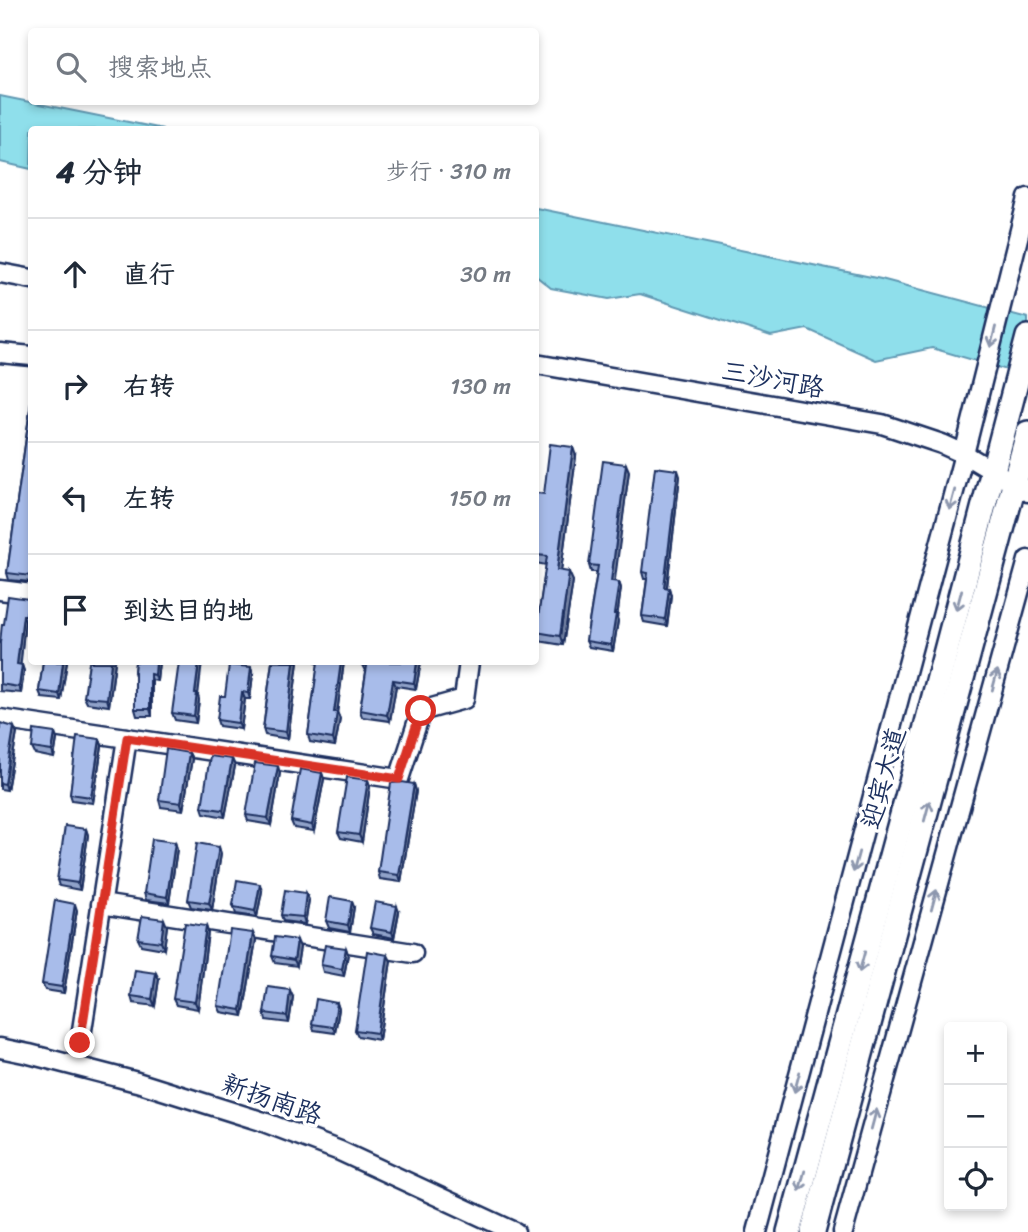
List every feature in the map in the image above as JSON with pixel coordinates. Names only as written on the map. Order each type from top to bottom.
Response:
[{"type":"main road","name":"迎宾大道","points":[[789,1232],[1028,337]]},
{"type":"main road","name":"迎宾大道","points":[[813,1232],[948,733],[1021,488],[1028,433]]},
{"type":"main road","points":[[926,727],[948,733]]},
{"type":"street","points":[[757,1232],[964,454],[1028,198]]},
{"type":"street","points":[[0,273],[28,278]]},
{"type":"street","points":[[0,353],[28,356]]},
{"type":"street","name":"三沙河路","points":[[539,365],[882,424],[964,454],[1021,488]]},
{"type":"street","points":[[843,1232],[1028,560]]},
{"type":"street","points":[[0,590],[28,594]]},
{"type":"street","points":[[0,719],[399,779],[421,711],[464,699],[469,665]]},
{"type":"street","points":[[80,1043],[127,738]]},
{"type":"street","points":[[101,904],[413,953]]},
{"type":"street","name":"新扬南路","points":[[0,1048],[137,1082],[261,1121],[340,1150],[515,1232]]},
{"type":"water","points":[[0,96],[28,102],[28,105],[44,105],[148,126],[28,126],[28,168],[0,162]]},
{"type":"water","points":[[539,209],[881,279],[1028,318],[1028,376],[932,348],[876,360],[807,329],[771,336],[640,294],[609,299],[551,288],[539,278]]},
{"type":"building","points":[[28,423],[28,576],[7,573]]},
{"type":"building","points":[[550,444],[573,447],[557,570],[569,572],[560,636],[539,632],[539,611],[547,556],[539,555],[539,493],[544,494]]},
{"type":"building","points":[[603,461],[626,464],[611,581],[619,582],[611,645],[586,641],[598,566],[589,565]]},
{"type":"building","points":[[655,467],[678,470],[664,587],[669,588],[665,619],[642,616],[648,573],[642,572]]},
{"type":"building","points":[[8,596],[28,599],[26,615],[23,615],[17,664],[22,665],[19,687],[0,684],[0,643]]},
{"type":"building","points":[[43,665],[63,665],[59,694],[39,691]]},
{"type":"building","points":[[89,665],[111,665],[107,699],[84,697]]},
{"type":"building","points":[[135,665],[156,665],[155,675],[150,674],[150,709],[135,709]]},
{"type":"building","points":[[179,665],[199,665],[194,716],[172,713]]},
{"type":"building","points":[[229,665],[251,667],[248,693],[242,692],[238,723],[217,720],[220,696],[225,696]]},
{"type":"building","points":[[272,665],[294,665],[286,732],[263,729]]},
{"type":"building","points":[[318,665],[341,665],[333,739],[308,735]]},
{"type":"building","points":[[362,665],[417,665],[414,683],[393,680],[387,715],[360,710],[367,666]]},
{"type":"building","points":[[0,723],[14,727],[5,784],[0,783]]},
{"type":"building","points":[[34,730],[55,733],[52,751],[32,748]]},
{"type":"building","points":[[77,736],[100,739],[91,797],[70,794]]},
{"type":"building","points":[[166,749],[189,753],[181,803],[159,800]]},
{"type":"building","points":[[210,756],[232,759],[223,810],[202,807]]},
{"type":"building","points":[[255,763],[278,766],[268,818],[246,815]]},
{"type":"building","points":[[300,769],[322,773],[312,825],[291,821]]},
{"type":"building","points":[[347,777],[368,780],[359,835],[338,832]]},
{"type":"building","points":[[391,783],[414,784],[399,875],[378,872]]},
{"type":"building","points":[[65,826],[86,829],[78,883],[57,880]]},
{"type":"building","points":[[152,839],[175,842],[167,897],[144,893]]},
{"type":"building","points":[[197,843],[219,847],[209,903],[188,900]]},
{"type":"building","points":[[237,880],[260,884],[255,911],[234,907]]},
{"type":"building","points":[[285,890],[306,893],[303,917],[281,915]]},
{"type":"building","points":[[330,897],[352,901],[348,925],[326,921]]},
{"type":"building","points":[[55,900],[75,904],[62,987],[42,984]]},
{"type":"building","points":[[375,902],[397,906],[392,932],[370,928]]},
{"type":"building","points":[[142,916],[164,919],[161,942],[138,939]]},
{"type":"building","points":[[185,923],[206,926],[195,1002],[173,999]]},
{"type":"building","points":[[230,930],[253,933],[241,1010],[218,1006]]},
{"type":"building","points":[[275,937],[297,940],[294,960],[272,956]]},
{"type":"building","points":[[325,945],[346,948],[342,969],[321,965]]},
{"type":"building","points":[[367,951],[388,955],[377,1033],[355,1030]]},
{"type":"building","points":[[135,970],[156,973],[152,999],[131,996]]},
{"type":"building","points":[[268,987],[290,990],[287,1016],[264,1013]]},
{"type":"building","points":[[316,999],[337,1003],[333,1027],[312,1024]]},
{"type":"route","points":[[80,1043],[127,738],[399,779],[421,711]]}]
